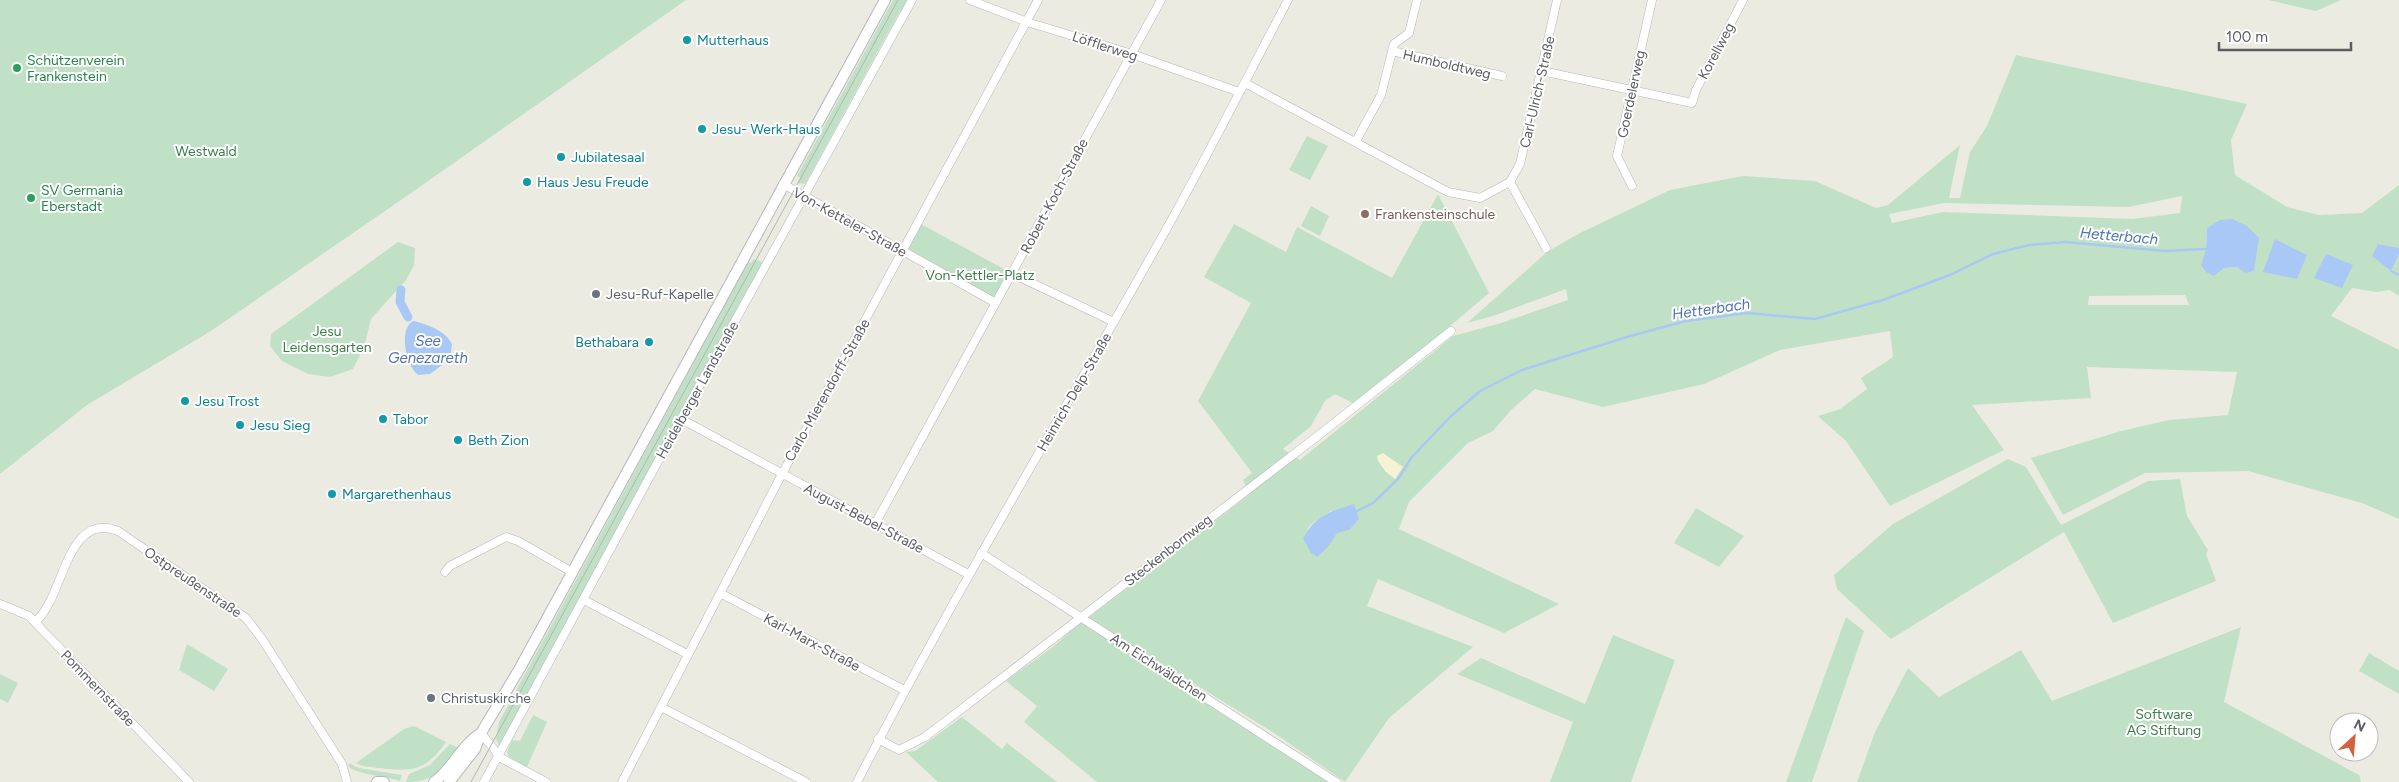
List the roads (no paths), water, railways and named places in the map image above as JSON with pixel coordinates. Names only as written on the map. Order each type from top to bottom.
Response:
[{"type":"street","name":"Heidelberger Landstraße","points":[[449,782],[475,749],[481,733],[520,668],[885,0]]},
{"type":"street","name":"Heidelberger Landstraße","points":[[484,782],[912,0]]},
{"type":"street","name":"Löfflerweg","points":[[970,0],[1027,22],[1132,54],[1239,92]]},
{"type":"street","name":"Carlo-Mierendorff-Straße","points":[[622,782],[782,474],[1038,0]]},
{"type":"street","name":"Robert-Koch-Straße","points":[[875,524],[1161,0]]},
{"type":"street","name":"Heinrich-Delp-Straße","points":[[857,782],[904,690],[968,574],[1177,210],[1288,0]]},
{"type":"street","name":"Humboldtweg","points":[[1356,141],[1381,95],[1394,44],[1409,33],[1417,0]]},
{"type":"street","name":"Carl-Ulrich-Straße","points":[[1510,182],[1520,164],[1557,0]]},
{"type":"street","name":"Goerdelerweg","points":[[1632,186],[1618,156],[1652,0]]},
{"type":"street","name":"Korellweg","points":[[1632,90],[1692,103],[1696,90],[1743,0]]},
{"type":"street","name":"Humboldtweg","points":[[1392,52],[1502,76]]},
{"type":"street","points":[[1542,71],[1632,90]]},
{"type":"street","points":[[1245,83],[1448,192],[1480,198],[1510,182],[1546,248]]},
{"type":"street","name":"Von-Ketteler-Straße","points":[[783,184],[996,303]]},
{"type":"street","points":[[1013,274],[1114,322]]},
{"type":"street","name":"Steckenbornweg","points":[[878,740],[899,750],[925,737],[1319,435],[1451,331]]},
{"type":"street","name":"August-Bebel-Straße","points":[[681,420],[968,574]]},
{"type":"street","name":"Ostpreußenstraße","points":[[36,621],[48,607],[70,556],[83,536],[94,528],[102,527],[118,531],[246,618],[262,639],[339,758],[346,770],[346,782]]},
{"type":"street","points":[[445,572],[450,566],[506,537],[518,540],[572,572]]},
{"type":"street","name":"Am Eichwäldchen","points":[[981,553],[1336,782]]},
{"type":"street","name":"Karl-Marx-Straße","points":[[720,593],[904,690]]},
{"type":"street","points":[[584,600],[688,654]]},
{"type":"street","name":"Pommernstraße","points":[[0,604],[36,621],[49,637],[189,782]]},
{"type":"street","points":[[661,707],[806,782]]},
{"type":"street","name":"Heidelberger Landstraße","points":[[434,782],[444,774],[468,743],[481,733]]},
{"type":"street","points":[[481,733],[498,756],[546,782]]},
{"type":"street","points":[[377,782],[384,782]]},
{"type":"water","points":[[2232,219],[2247,226],[2259,238],[2254,271],[2245,273],[2237,267],[2224,268],[2214,276],[2206,272],[2201,265],[2206,249],[2207,228],[2220,220]]},
{"type":"water","points":[[2275,239],[2307,255],[2297,279],[2263,272]]},
{"type":"water","points":[[2378,244],[2399,248],[2399,255],[2391,271],[2372,256]]},
{"type":"water","points":[[2326,254],[2353,265],[2342,288],[2314,278]]},
{"type":"water","name":"See Genezareth","points":[[413,321],[430,326],[441,332],[452,344],[450,359],[430,374],[418,375],[407,356],[405,348],[406,332],[408,326]]},
{"type":"water","points":[[1354,504],[1359,519],[1349,530],[1337,533],[1327,548],[1317,557],[1311,553],[1303,538],[1313,524],[1324,515]]},
{"type":"waterway","name":"Hetterbach","points":[[1357,511],[1373,503],[1398,479],[1412,457],[1450,417],[1480,391],[1522,370],[1630,336],[1686,321],[1747,313],[1815,319],[1883,300],[1950,275],[1993,254],[2029,245],[2065,242],[2165,251],[2206,249]]},
{"type":"waterway","name":"Hetterbach","points":[[2391,271],[2399,275]]},
{"type":"waterway","points":[[401,290],[400,302],[408,317]]},
{"type":"tram line","points":[[471,782],[898,0]]},
{"type":"place","name":"Mutterhaus","points":[[687,40]]},
{"type":"place","name":"Schützenverein Frankenstein","points":[[17,68]]},
{"type":"place","name":"Jesu- Werk-Haus","points":[[702,129]]},
{"type":"place","name":"Jubilatesaal","points":[[561,157]]},
{"type":"place","name":"Haus Jesu Freude","points":[[527,182]]},
{"type":"place","name":"SV Germania Eberstadt","points":[[31,198]]},
{"type":"place","name":"Frankensteinschule","points":[[1365,214]]},
{"type":"place","name":"Jesu-Ruf-Kapelle","points":[[596,294]]},
{"type":"place","name":"Bethabara","points":[[649,342]]},
{"type":"place","name":"Jesu Trost","points":[[185,401]]},
{"type":"place","name":"Tabor","points":[[383,419]]},
{"type":"place","name":"Jesu Sieg","points":[[240,425]]},
{"type":"place","name":"Beth Zion","points":[[458,440]]},
{"type":"place","name":"Margarethenhaus","points":[[332,494]]},
{"type":"place","name":"Christuskirche","points":[[431,698]]},
{"type":"park label","name":"Westwald","points":[[206,151]]},
{"type":"park label","name":"Von-Kettler-Platz","points":[[980,275]]},
{"type":"park label","name":"Jesu Leidensgarten","points":[[327,340]]},
{"type":"park label","name":"Software AG Stiftung","points":[[2164,722]]}]
